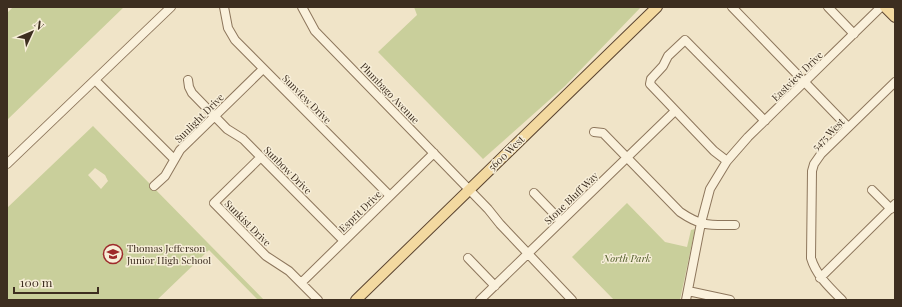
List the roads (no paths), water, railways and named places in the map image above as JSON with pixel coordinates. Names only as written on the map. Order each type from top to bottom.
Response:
[{"type":"main road","name":"5600 West","points":[[356,300],[656,7]]},
{"type":"main road","points":[[885,7],[895,17]]},
{"type":"main road","points":[[890,7],[895,11]]},
{"type":"street","points":[[7,164],[171,7]]},
{"type":"street","name":"Sunview Drive","points":[[224,7],[228,28],[231,34],[263,69],[390,196]]},
{"type":"street","name":"Plumbago Avenue","points":[[302,7],[315,31],[434,153],[569,299]]},
{"type":"street","points":[[732,7],[848,127]]},
{"type":"street","points":[[828,7],[854,34]]},
{"type":"street","name":"Eastview Drive","points":[[686,300],[701,223],[710,189],[727,161],[733,153],[882,7]]},
{"type":"street","points":[[727,161],[714,151],[650,84],[651,79],[663,66],[668,56],[685,40],[765,122]]},
{"type":"street","name":"Sunlight Drive","points":[[154,186],[165,176],[180,150],[263,69]]},
{"type":"street","points":[[95,80],[174,159]]},
{"type":"street","name":"Sunbow Drive","points":[[188,80],[192,93],[214,116],[227,129],[243,139],[344,241]]},
{"type":"street","name":"5475 West","points":[[820,278],[811,258],[810,240],[812,171],[814,164],[821,154],[895,82]]},
{"type":"street","name":"Stone Bluff Way","points":[[480,300],[675,111]]},
{"type":"street","points":[[594,132],[603,133],[680,212],[691,219],[708,225],[735,225]]},
{"type":"street","name":"Esprit Drive","points":[[301,283],[434,153]]},
{"type":"street","name":"Sunkist Drive","points":[[261,157],[214,203],[266,256],[288,271],[318,300]]},
{"type":"street","points":[[842,300],[820,278],[893,206],[872,190]]},
{"type":"street","points":[[534,193],[562,221]]},
{"type":"street","points":[[468,258],[495,286]]},
{"type":"street","points":[[688,291],[730,300]]},
{"type":"place","name":"Thomas Jefferson Junior High School","points":[[113,254]]},
{"type":"park label","name":"North Park","points":[[627,258]]}]
